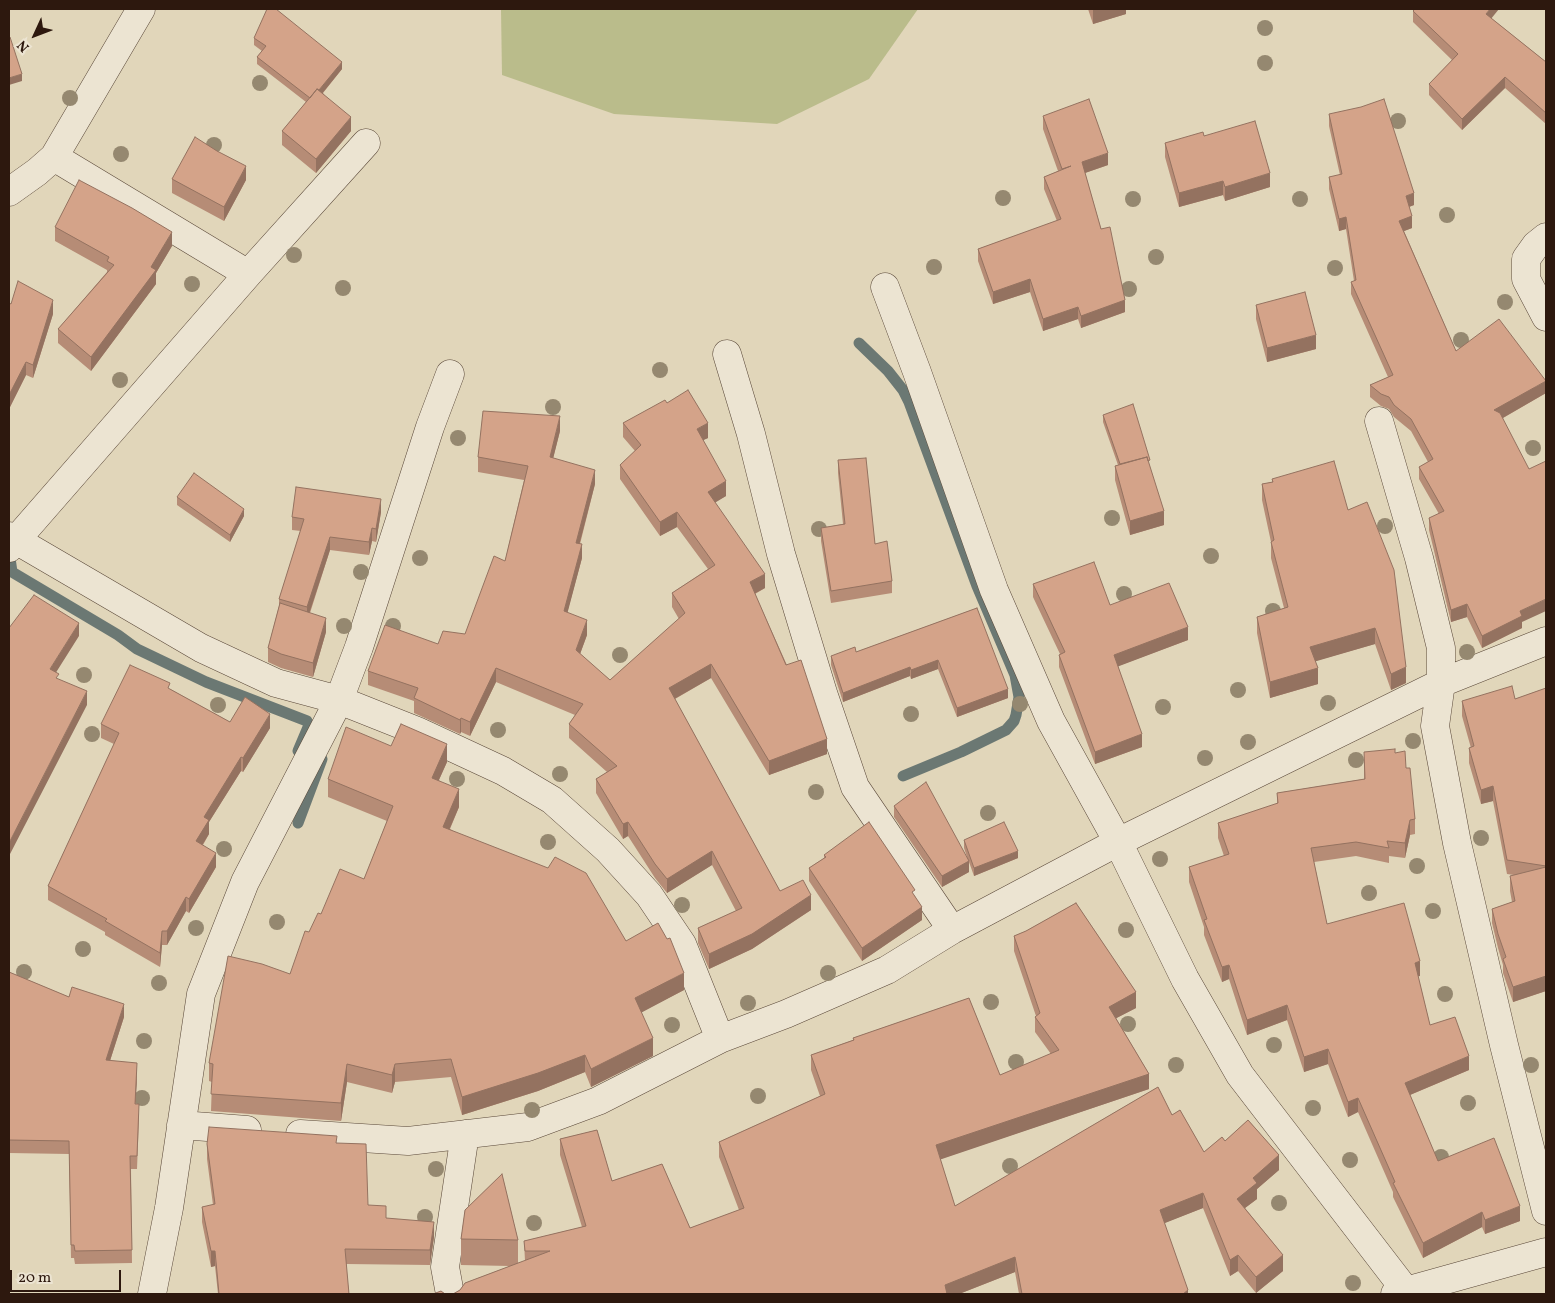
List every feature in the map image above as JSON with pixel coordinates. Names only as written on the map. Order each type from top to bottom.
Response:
[{"type":"street","points":[[9,192],[54,157],[141,9]]},
{"type":"street","points":[[366,143],[11,541],[200,648],[276,683],[339,700],[417,731],[503,770],[552,800],[608,850],[649,895],[682,944],[720,1039]]},
{"type":"street","points":[[54,157],[248,274]]},
{"type":"street","points":[[1546,237],[1536,245],[1526,259],[1526,279],[1546,317]]},
{"type":"street","points":[[885,287],[994,590],[1051,721],[1118,842],[1185,979],[1240,1075],[1401,1293],[1546,1252]]},
{"type":"street","points":[[727,354],[751,434],[781,554],[823,693],[855,787],[952,930]]},
{"type":"street","points":[[152,1294],[169,1208],[201,994],[245,882],[339,700],[359,647],[430,427],[450,374]]},
{"type":"street","points":[[1379,421],[1419,558],[1441,648],[1441,683],[1436,726],[1457,843],[1504,1045],[1546,1211]]},
{"type":"street","points":[[181,1125],[408,1141],[528,1127],[598,1101],[720,1039],[786,1014],[887,970],[952,930],[1118,842],[1441,683],[1546,641]]},
{"type":"street","points":[[450,1294],[445,1267],[466,1134]]},
{"type":"green space","points":[[501,9],[918,9],[869,79],[777,124],[614,114],[502,75]]},
{"type":"building","points":[[267,9],[276,9],[342,62],[310,98],[257,57],[266,46],[254,38]]},
{"type":"building","points":[[1415,9],[1490,9],[1486,14],[1546,62],[1546,113],[1505,77],[1462,119],[1429,84],[1458,54],[1413,11]]},
{"type":"building","points":[[9,37],[22,74],[9,78]]},
{"type":"building","points":[[317,89],[351,117],[316,159],[282,131]]},
{"type":"building","points":[[1089,99],[1108,153],[1082,162],[1101,229],[1110,227],[1125,300],[1081,316],[1078,307],[1043,319],[1030,279],[993,292],[978,249],[1061,219],[1044,177],[1071,166],[1062,169],[1043,116]]},
{"type":"building","points":[[1384,99],[1414,193],[1406,196],[1412,216],[1399,221],[1456,351],[1499,319],[1546,381],[1494,410],[1500,413],[1529,469],[1546,461],[1546,599],[1520,611],[1522,616],[1482,636],[1467,604],[1451,610],[1429,518],[1444,511],[1419,467],[1433,459],[1411,419],[1394,405],[1389,397],[1381,394],[1370,385],[1393,375],[1351,282],[1356,280],[1346,217],[1339,219],[1329,177],[1342,174],[1329,114],[1361,107]]},
{"type":"building","points":[[1255,121],[1270,173],[1225,187],[1223,181],[1179,193],[1165,143],[1203,132],[1204,136]]},
{"type":"building","points":[[195,137],[246,166],[224,207],[172,179]]},
{"type":"building","points":[[79,180],[172,232],[151,267],[156,270],[91,357],[58,329],[114,265],[107,261],[109,257],[55,227]]},
{"type":"building","points":[[18,281],[53,300],[33,365],[26,362],[9,395],[9,303],[11,304]]},
{"type":"building","points":[[1305,292],[1316,335],[1267,348],[1256,305]]},
{"type":"building","points":[[688,390],[708,423],[697,429],[726,481],[708,492],[765,574],[750,582],[786,665],[801,660],[827,739],[769,761],[711,664],[669,688],[780,891],[803,880],[811,895],[752,934],[709,954],[698,928],[742,908],[712,851],[667,879],[628,822],[623,824],[596,779],[617,766],[569,724],[583,704],[496,668],[470,722],[461,718],[460,720],[414,698],[418,688],[368,671],[385,625],[438,644],[443,631],[465,634],[494,556],[505,561],[528,466],[478,457],[483,411],[560,416],[550,457],[595,470],[576,543],[582,544],[564,611],[587,620],[576,650],[610,680],[685,613],[672,593],[715,565],[677,512],[660,522],[620,465],[641,445],[623,423],[665,400],[667,403]]},
{"type":"building","points":[[1133,404],[1150,460],[1148,461],[1147,457],[1120,464],[1103,415]]},
{"type":"building","points":[[1147,457],[1164,511],[1130,521],[1115,466]]},
{"type":"building","points":[[866,458],[875,544],[887,541],[892,581],[831,591],[821,528],[845,524],[838,460]]},
{"type":"building","points":[[1334,461],[1348,510],[1367,502],[1394,570],[1406,667],[1391,674],[1375,628],[1310,647],[1318,668],[1270,682],[1257,617],[1288,607],[1271,542],[1274,540],[1262,484],[1273,482],[1272,479]]},
{"type":"building","points":[[194,473],[244,509],[230,535],[177,497]]},
{"type":"building","points":[[296,487],[381,499],[376,529],[372,528],[369,542],[330,537],[307,607],[279,599],[304,519],[292,517]]},
{"type":"building","points":[[1094,562],[1110,605],[1169,583],[1188,627],[1114,655],[1142,734],[1095,752],[1059,655],[1065,652],[1033,584]]},
{"type":"building","points":[[34,595],[79,623],[50,669],[59,674],[56,678],[87,691],[9,843],[9,628]]},
{"type":"building","points":[[280,603],[326,618],[313,663],[281,654],[268,648]]},
{"type":"building","points":[[977,608],[1008,689],[957,708],[938,660],[911,670],[910,667],[843,693],[831,656],[855,647],[856,652]]},
{"type":"building","points":[[130,665],[170,683],[168,688],[230,722],[245,697],[270,714],[204,817],[209,820],[196,841],[216,853],[189,899],[186,897],[167,931],[162,931],[160,953],[105,921],[107,919],[48,886],[119,733],[101,724]]},
{"type":"building","points":[[1512,686],[1515,699],[1546,688],[1546,866],[1507,860],[1493,786],[1481,790],[1469,748],[1474,746],[1462,701]]},
{"type":"building","points":[[401,724],[447,744],[432,778],[459,789],[443,827],[548,868],[555,857],[586,873],[626,941],[658,923],[667,939],[670,938],[684,973],[635,998],[653,1038],[591,1069],[585,1055],[538,1073],[462,1097],[451,1059],[395,1064],[392,1075],[347,1064],[341,1103],[211,1094],[213,1064],[209,1063],[228,956],[262,964],[290,974],[305,931],[309,932],[318,913],[321,914],[340,869],[364,879],[393,806],[328,779],[346,727],[391,746]]},
{"type":"building","points":[[1395,749],[1395,753],[1405,751],[1406,768],[1410,768],[1415,819],[1410,820],[1405,843],[1387,841],[1389,848],[1356,842],[1311,848],[1327,924],[1404,903],[1420,961],[1415,963],[1430,1025],[1455,1017],[1469,1056],[1405,1083],[1438,1161],[1494,1138],[1520,1206],[1485,1220],[1482,1212],[1423,1243],[1393,1183],[1395,1182],[1358,1098],[1348,1102],[1328,1049],[1304,1057],[1287,1005],[1247,1020],[1229,965],[1222,967],[1204,920],[1207,919],[1189,867],[1229,854],[1218,823],[1278,803],[1277,793],[1365,779],[1364,752]]},
{"type":"building","points":[[926,782],[969,861],[942,876],[894,806]]},
{"type":"building","points":[[869,822],[915,890],[912,892],[922,907],[862,948],[809,868],[826,857],[824,855]]},
{"type":"building","points":[[1004,822],[1018,851],[974,868],[964,840]]},
{"type":"building","points":[[1546,867],[1546,976],[1513,987],[1503,959],[1506,957],[1492,909],[1515,901],[1510,876]]},
{"type":"building","points":[[1076,903],[1136,992],[1109,1007],[1149,1074],[936,1145],[955,1206],[1158,1087],[1172,1115],[1180,1110],[1204,1152],[1222,1137],[1225,1141],[1248,1120],[1279,1155],[1253,1178],[1257,1183],[1237,1199],[1283,1255],[1256,1277],[1238,1255],[1230,1260],[1203,1193],[1160,1210],[1188,1290],[1183,1294],[1022,1294],[1015,1257],[945,1285],[947,1294],[453,1294],[460,1290],[465,1283],[550,1251],[525,1251],[524,1241],[586,1226],[560,1139],[597,1130],[612,1181],[662,1164],[690,1228],[744,1208],[719,1142],[825,1094],[811,1055],[854,1040],[853,1038],[969,998],[1000,1075],[1059,1050],[1035,1017],[1040,1013],[1014,936]]},
{"type":"building","points":[[9,972],[69,997],[72,987],[124,1004],[106,1060],[137,1063],[135,1104],[139,1104],[137,1156],[130,1156],[132,1250],[75,1251],[74,1245],[71,1245],[69,1141],[9,1140]]},
{"type":"building","points":[[209,1127],[337,1136],[336,1143],[366,1144],[368,1205],[386,1206],[386,1218],[434,1222],[430,1250],[345,1249],[349,1294],[219,1294],[215,1251],[211,1251],[202,1207],[215,1204],[207,1144]]},
{"type":"building","points":[[502,1174],[518,1240],[461,1239],[465,1210]]},
{"type":"building","points":[[441,1291],[445,1294],[433,1294]]},
{"type":"waterway","points":[[859,343],[888,371],[903,390],[909,402],[977,586],[1015,675],[1019,697],[1014,721],[1006,730],[961,752],[903,776]]},
{"type":"waterway","points":[[9,551],[12,572],[118,635],[137,649],[206,682],[307,721],[309,725],[298,751]]},
{"type":"waterway","points":[[298,823],[322,759]]}]
